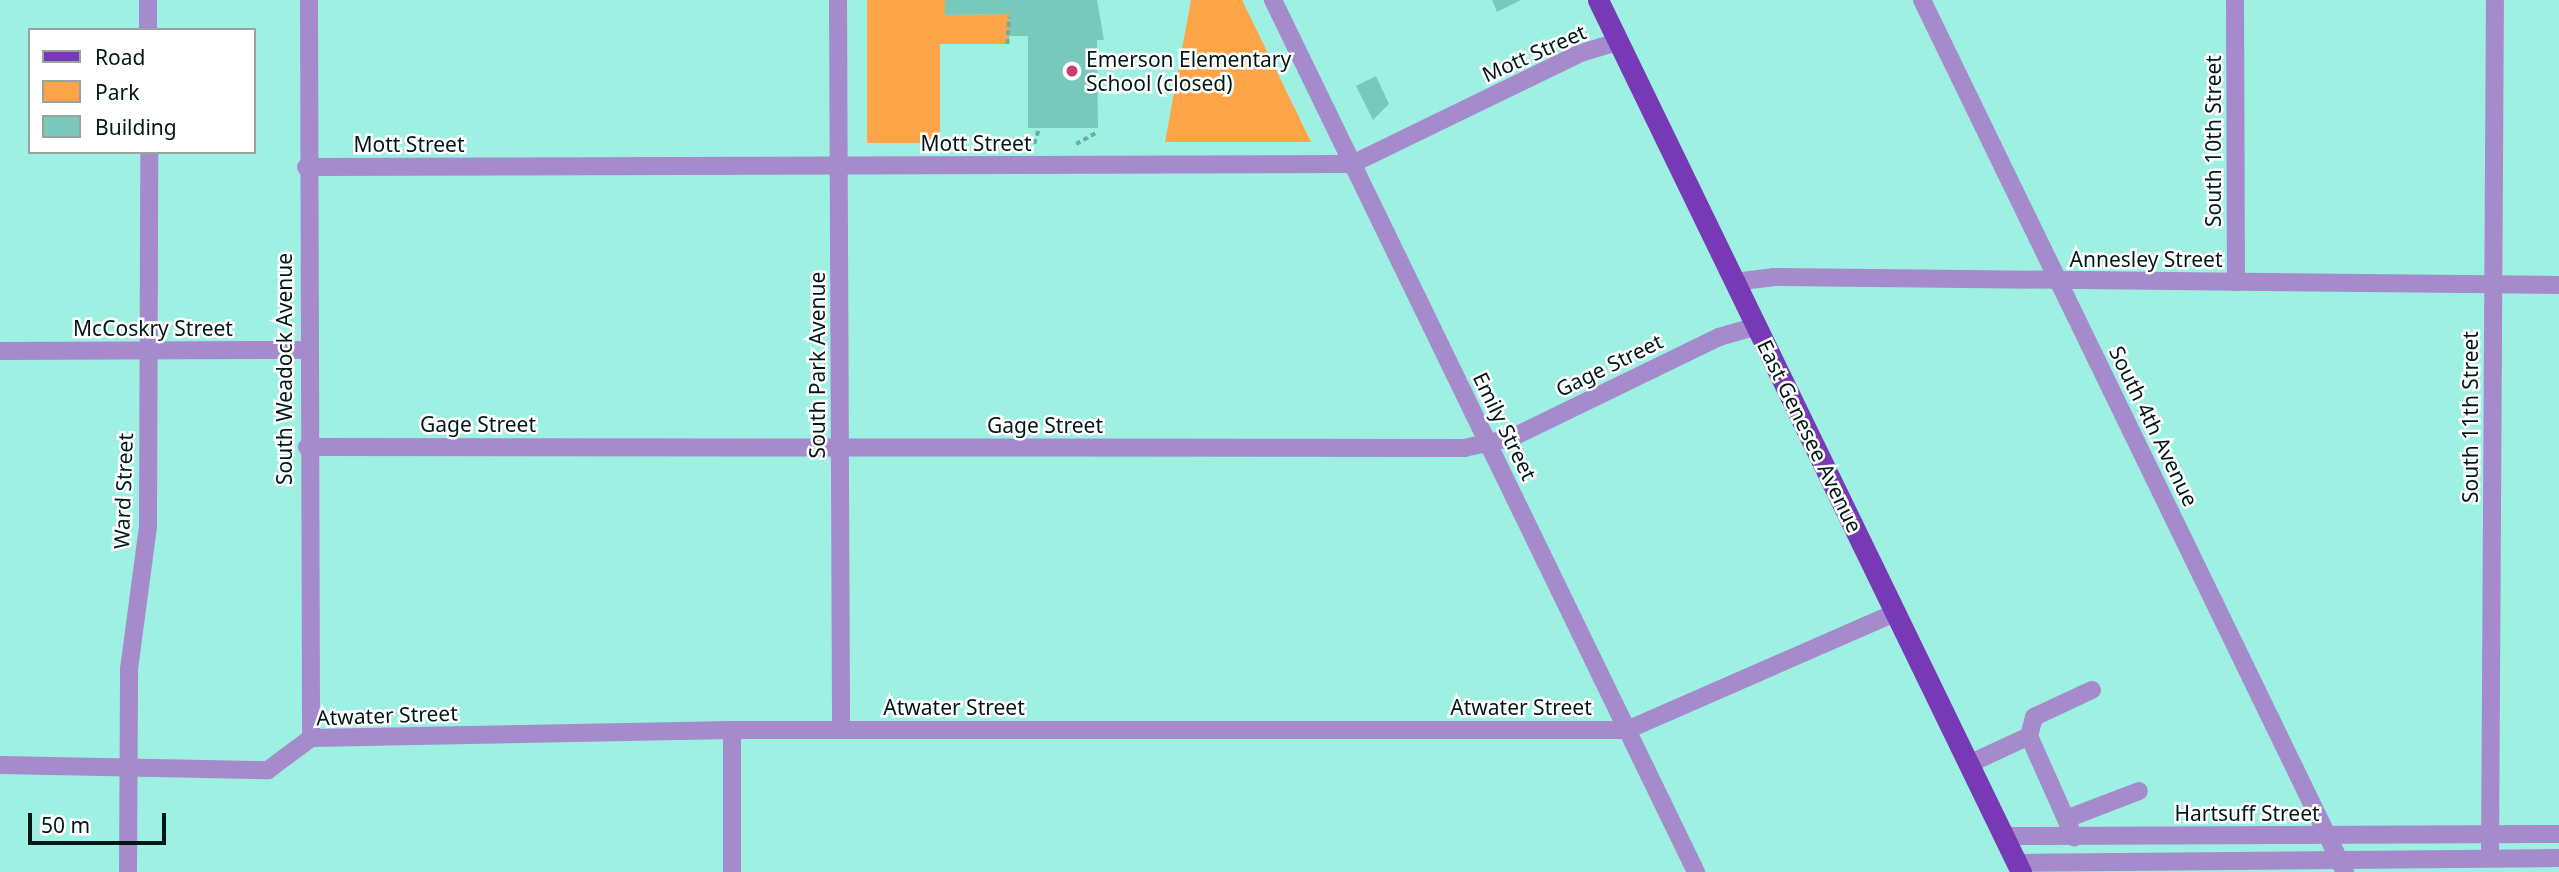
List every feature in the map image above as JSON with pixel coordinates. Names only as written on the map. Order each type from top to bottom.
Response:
[{"type":"main road","name":"East Genesee Avenue","points":[[1598,0],[2019,867]]},
{"type":"street","points":[[148,0],[149,28]]},
{"type":"street","name":"South Weadock Avenue","points":[[309,0],[306,167],[311,738]]},
{"type":"street","name":"South Park Avenue","points":[[838,0],[842,729]]},
{"type":"street","name":"Emily Street","points":[[1273,0],[1696,872]]},
{"type":"street","name":"South 4th Avenue","points":[[1922,0],[2341,864]]},
{"type":"street","name":"South 10th Street","points":[[2235,0],[2236,282]]},
{"type":"street","name":"South 11th Street","points":[[2490,834],[2495,0]]},
{"type":"street","name":"Mott Street","points":[[306,167],[1352,164],[1581,53],[1618,42]]},
{"type":"street","name":"Ward Street","points":[[128,872],[129,668],[148,526],[149,154]]},
{"type":"street","name":"Annesley Street","points":[[1734,282],[1773,277],[2559,285]]},
{"type":"street","name":"Gage Street","points":[[307,447],[1489,445],[1720,337],[1757,327]]},
{"type":"street","name":"McCoskry Street","points":[[0,351],[307,350]]},
{"type":"street","name":"Atwater Street","points":[[0,765],[129,765],[268,770],[311,738],[842,729],[1627,730],[1895,613]]},
{"type":"street","points":[[2074,837],[2029,736],[2034,717],[2092,690]]},
{"type":"street","points":[[732,872],[733,730]]},
{"type":"street","points":[[1969,764],[2029,736]]},
{"type":"street","points":[[2066,819],[2140,791]]},
{"type":"street","points":[[2490,834],[2490,858]]},
{"type":"street","name":"Hartsuff Street","points":[[2004,836],[2559,835]]},
{"type":"street","name":"Hartsuff Street","points":[[2019,867],[2341,864],[2559,858]]},
{"type":"path","points":[[1007,44],[1010,17]]},
{"type":"path","points":[[1034,144],[1039,128]]},
{"type":"path","points":[[1076,144],[1098,132]]},
{"type":"green space","points":[[867,0],[945,0],[945,15],[1009,14],[1009,44],[940,44],[940,143],[867,143]]},
{"type":"green space","points":[[1191,0],[1242,0],[1311,142],[1165,142]]},
{"type":"building","points":[[945,0],[1097,0],[1104,40],[1097,40],[1098,128],[1028,128],[1028,36],[1009,36],[1009,14],[945,15]]},
{"type":"building","points":[[1492,0],[1521,0],[1497,12]]},
{"type":"building","points":[[1376,76],[1389,104],[1373,120],[1356,86]]},
{"type":"place","name":"Emerson Elementary School (closed)","points":[[1072,71]]}]
